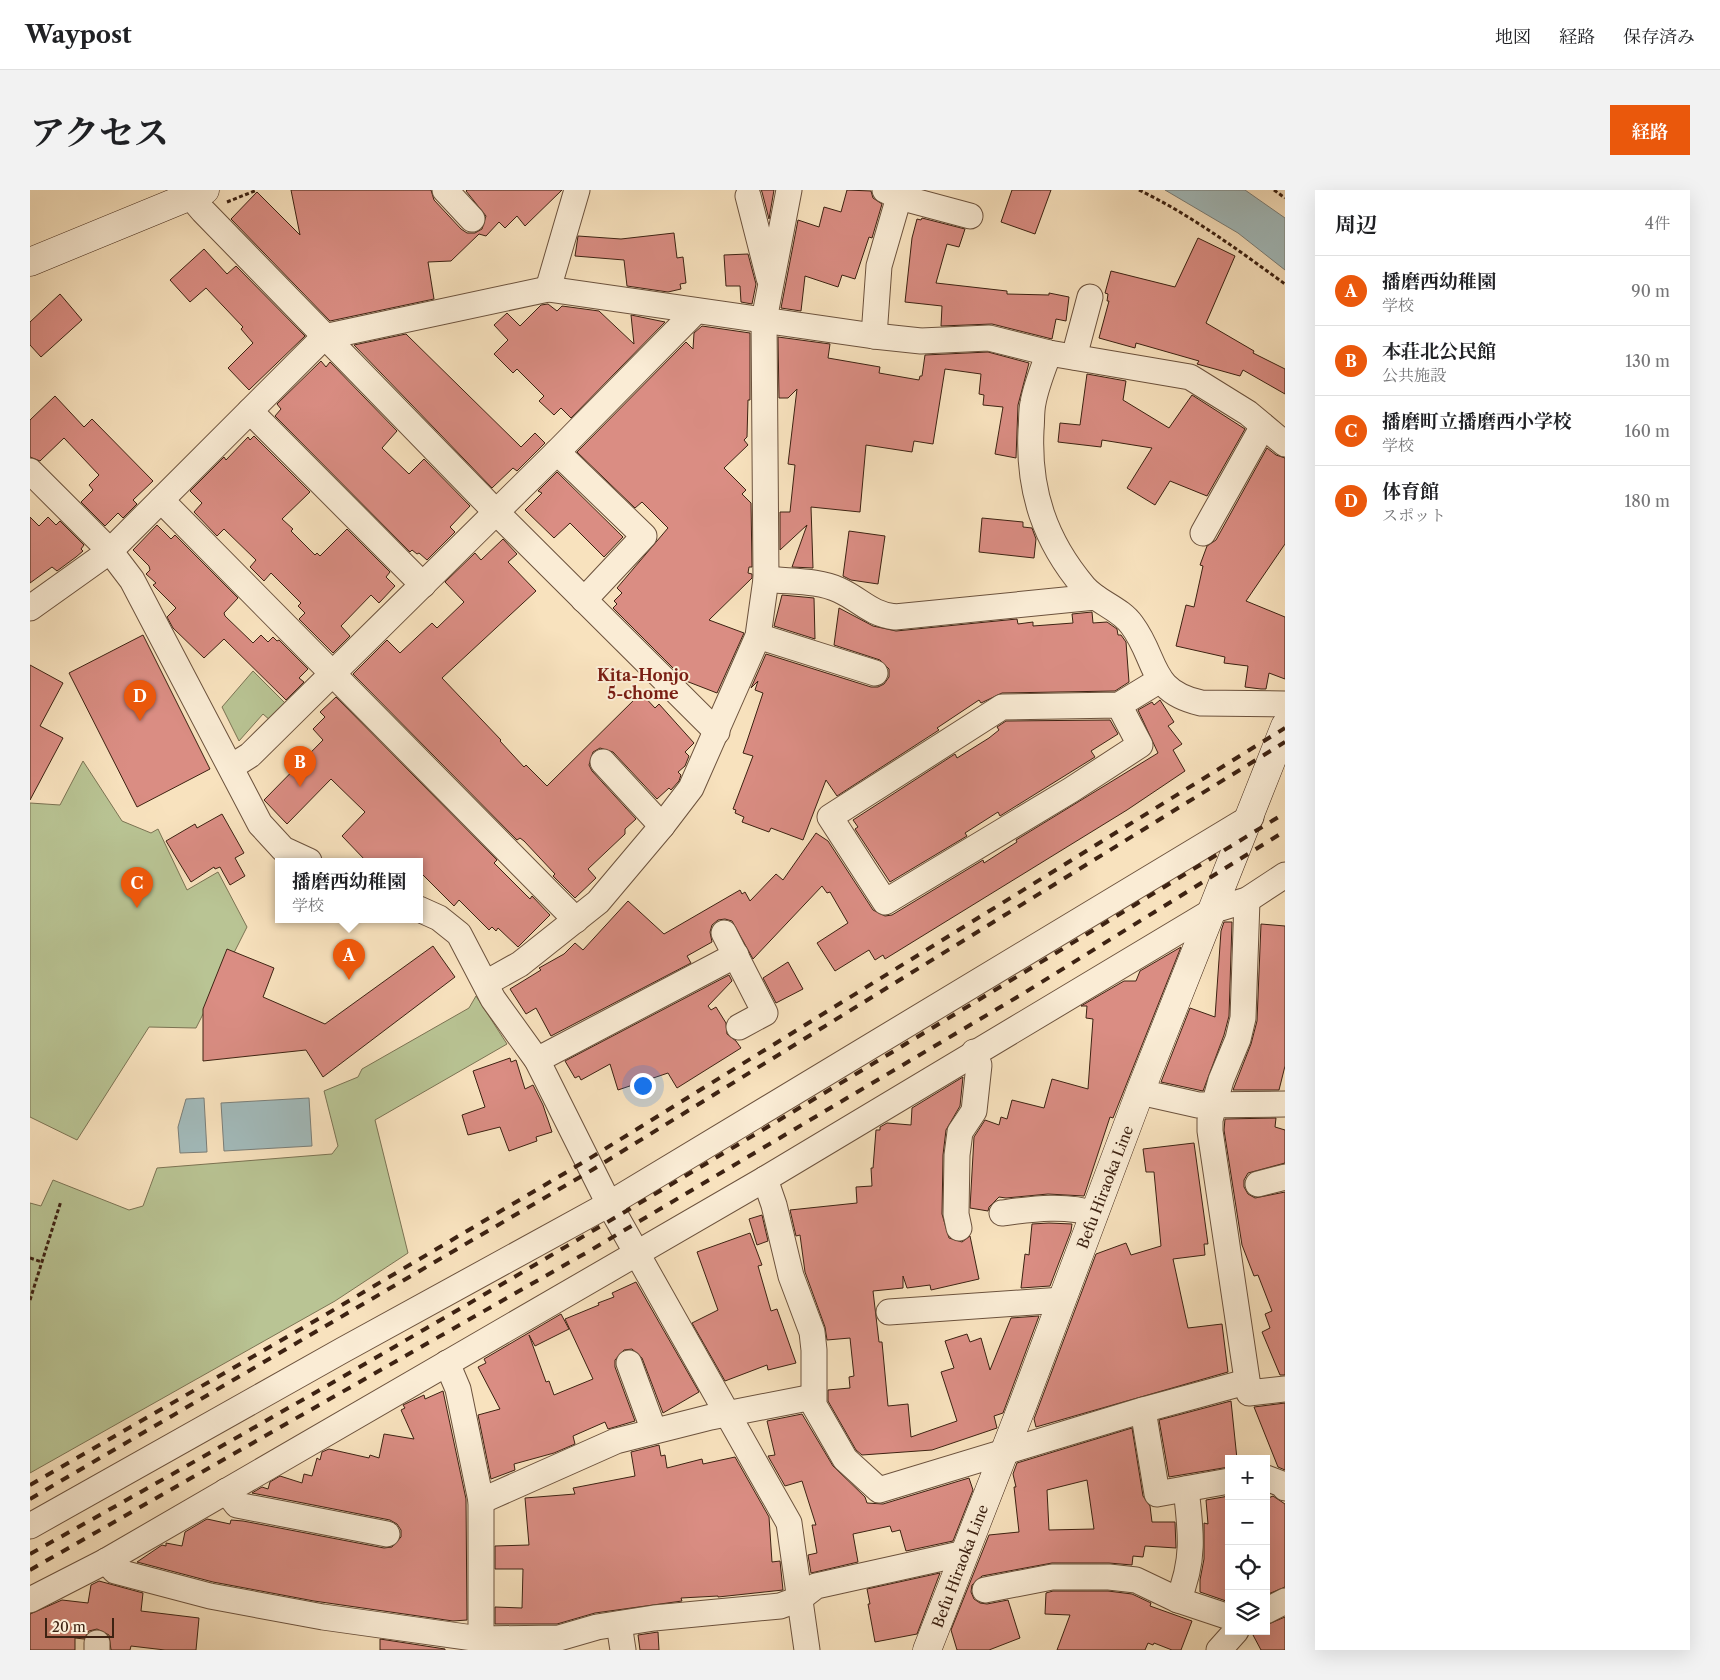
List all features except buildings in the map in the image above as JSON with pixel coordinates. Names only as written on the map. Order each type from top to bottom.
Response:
[{"type":"main road","points":[[30,262],[194,192]]},
{"type":"main road","name":"Befu Hiraoka Line","points":[[927,1650],[1140,1092],[1251,817],[1285,726]]},
{"type":"street","points":[[445,190],[472,219]]},
{"type":"street","points":[[548,289],[577,190]]},
{"type":"street","points":[[486,983],[520,964],[598,902],[662,826],[691,788],[758,636],[766,579],[764,320],[770,280],[784,221],[789,190]]},
{"type":"street","points":[[194,192],[203,211],[324,337],[717,732]]},
{"type":"street","points":[[874,336],[879,266],[892,194],[970,216]]},
{"type":"street","points":[[748,196],[765,268],[770,280]]},
{"type":"street","points":[[30,608],[110,551],[324,337],[548,289],[874,336],[921,341],[989,338],[1048,353],[1190,377],[1248,413],[1285,444]]},
{"type":"street","points":[[1074,357],[1090,297]]},
{"type":"street","points":[[231,767],[250,755],[423,585],[696,310]]},
{"type":"street","points":[[1048,353],[1033,404],[1031,445],[1033,483],[1044,523],[1064,560],[1086,589],[1128,619],[1137,631],[1160,680],[1172,692],[1188,700],[1201,702],[1285,704]]},
{"type":"street","points":[[250,411],[423,585]]},
{"type":"street","points":[[1203,533],[1263,426]]},
{"type":"street","points":[[557,452],[644,536],[584,600]]},
{"type":"street","points":[[30,471],[110,551],[132,580],[260,824],[283,849],[302,858]]},
{"type":"street","points":[[161,500],[576,920]]},
{"type":"street","points":[[766,579],[826,585],[840,590],[870,611],[895,617],[1096,597]]},
{"type":"street","points":[[758,636],[875,674]]},
{"type":"street","points":[[1119,705],[1140,745],[1071,790],[884,902],[830,817],[1002,707],[1119,705],[1160,680]]},
{"type":"street","points":[[603,762],[662,826]]},
{"type":"street","points":[[30,1526],[609,1204],[1251,817]]},
{"type":"street","points":[[30,1600],[106,1561],[765,1179],[974,1052],[1214,910],[1247,900],[1285,875]]},
{"type":"street","points":[[1247,900],[1243,1018],[1238,1039],[1221,1080],[1210,1120],[1210,1131],[1235,1288],[1246,1382],[1249,1393],[1285,1389]]},
{"type":"street","points":[[423,911],[439,918],[459,934],[505,1020],[537,1060],[609,1204],[788,1523],[807,1650]]},
{"type":"street","points":[[724,933],[765,1013],[739,1027]]},
{"type":"street","points":[[537,1060],[736,955]]},
{"type":"street","points":[[951,1212],[960,1132],[974,1111],[979,1065],[974,1052]]},
{"type":"street","points":[[1140,1092],[1198,1105],[1285,1104]]},
{"type":"street","points":[[1258,1184],[1285,1177]]},
{"type":"street","points":[[765,1179],[774,1205],[791,1276],[812,1332],[814,1350],[812,1397],[814,1405],[844,1459],[879,1490],[1143,1410],[1246,1382]]},
{"type":"street","points":[[1002,1213],[1059,1208],[1080,1209],[1095,1214]]},
{"type":"street","points":[[890,1312],[1062,1300]]},
{"type":"street","points":[[447,1363],[458,1389],[481,1501],[481,1645]]},
{"type":"street","points":[[629,1363],[654,1432]]},
{"type":"street","points":[[481,1501],[616,1441],[728,1414],[812,1397]]},
{"type":"street","points":[[1143,1410],[1157,1494],[1225,1482]]},
{"type":"street","points":[[1270,1480],[1282,1484],[1285,1488]]},
{"type":"street","points":[[1178,1600],[1186,1582],[1191,1554],[1192,1535],[1186,1488]]},
{"type":"street","points":[[226,1491],[237,1505],[360,1520],[387,1534]]},
{"type":"street","points":[[106,1561],[115,1571],[210,1596],[481,1645],[559,1638],[619,1624],[780,1606],[799,1599],[816,1586],[965,1553]]},
{"type":"street","points":[[984,1590],[1052,1577],[1109,1577],[1136,1580],[1178,1600],[1225,1616]]},
{"type":"street","points":[[1270,1608],[1285,1601]]},
{"type":"street","points":[[619,1624],[623,1650]]},
{"type":"street","points":[[1219,1650],[1232,1635]]},
{"type":"path","points":[[1139,190],[1167,204],[1226,241],[1285,284]]},
{"type":"path","points":[[1274,190],[1285,198]]},
{"type":"path","points":[[30,1300],[62,1201]]},
{"type":"path","points":[[30,1258],[42,1262]]},
{"type":"green space","points":[[253,671],[286,704],[271,721],[263,714],[239,741],[222,707]]},
{"type":"green space","points":[[83,761],[122,821],[151,833],[158,829],[187,890],[218,872],[247,927],[196,1028],[149,1027],[77,1140],[30,1117],[30,803],[60,805]]},
{"type":"green space","points":[[476,996],[507,1044],[375,1120],[408,1253],[335,1301],[30,1473],[30,1203],[41,1206],[53,1180],[129,1210],[143,1206],[157,1168],[332,1154],[338,1146],[324,1091],[358,1077],[362,1069],[469,1008]]},
{"type":"water","points":[[1165,190],[1245,190],[1285,218],[1285,270],[1238,233]]},
{"type":"water","points":[[204,1098],[207,1152],[180,1153],[178,1127],[186,1099]]},
{"type":"water","points":[[309,1098],[312,1146],[224,1151],[221,1103]]},
{"type":"railway","points":[[30,1485],[325,1315],[587,1160],[1285,728]]},
{"type":"railway","points":[[30,1499],[592,1170],[1285,742]]},
{"type":"railway","points":[[30,1554],[189,1465],[504,1283],[818,1097],[1285,813]]},
{"type":"railway","points":[[30,1570],[591,1250],[1024,993],[1285,831]]},
{"type":"place","name":"体育館","points":[[140,721]]},
{"type":"place","name":"本荘北公民館","points":[[300,787]]},
{"type":"place","name":"播磨町立播磨西小学校","points":[[137,908]]},
{"type":"place","name":"播磨西幼稚園","points":[[349,980]]},
{"type":"district","name":"Kita-Honjo 5-chome","points":[[643,684]]}]
